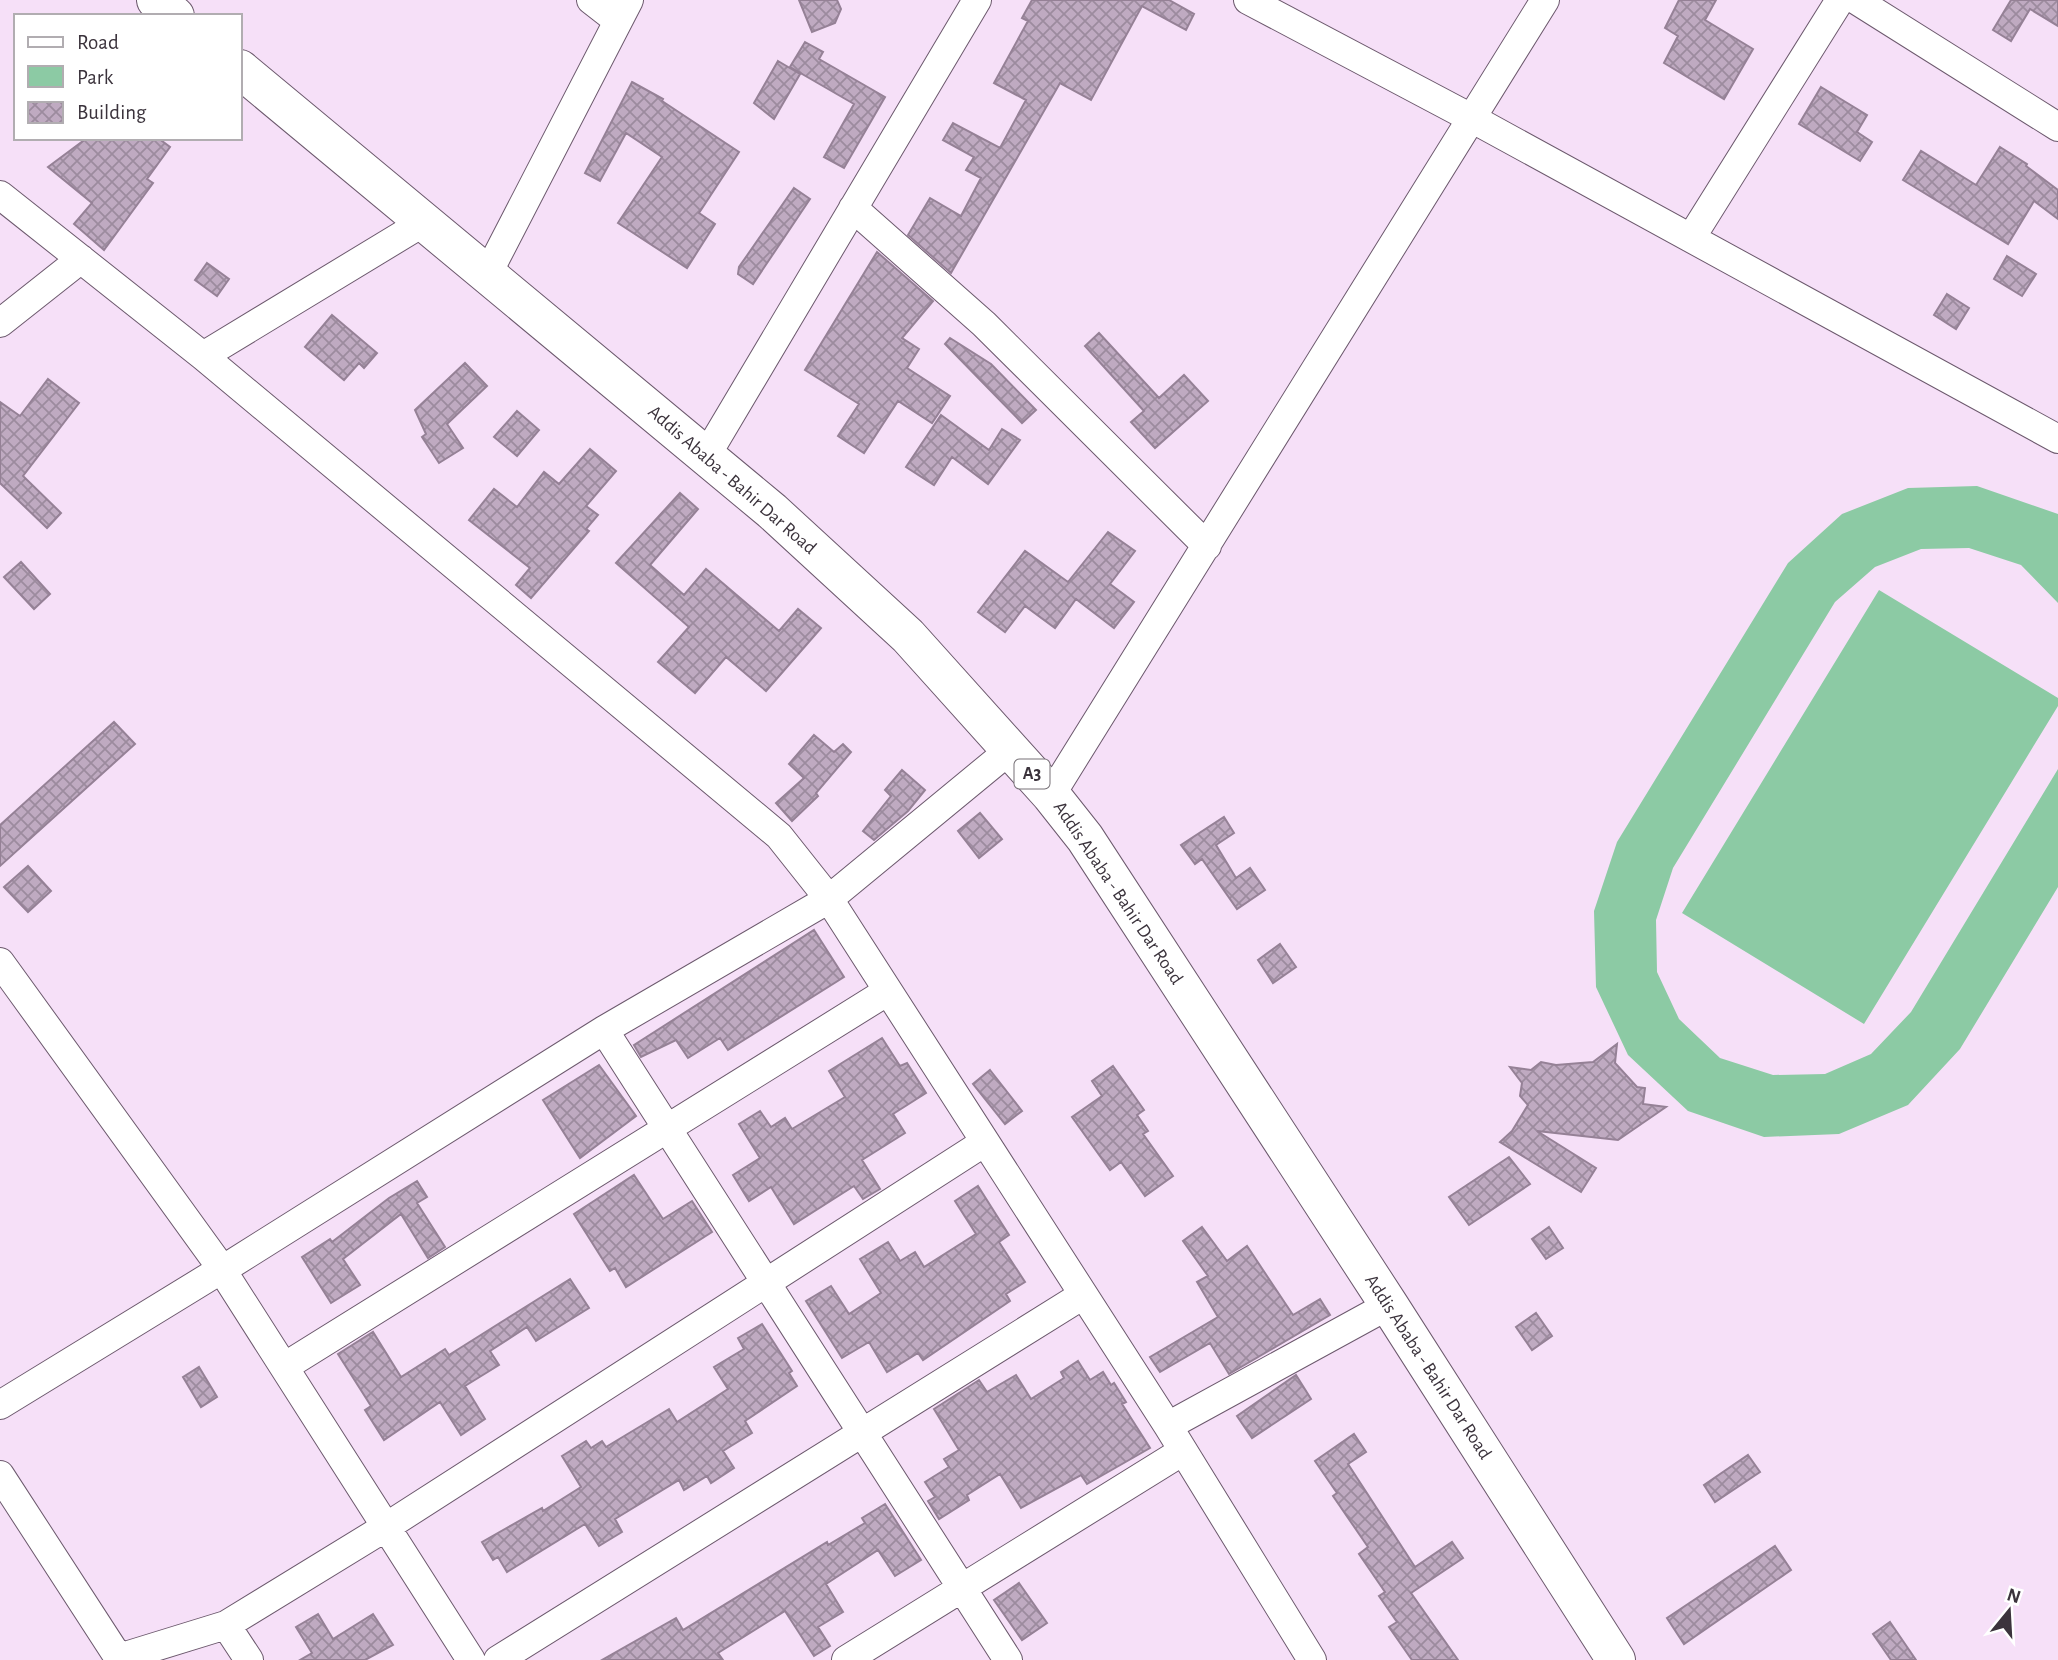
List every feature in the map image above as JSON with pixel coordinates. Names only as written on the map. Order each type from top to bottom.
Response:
[{"type":"highway","points":[[156,0],[173,14]]},
{"type":"highway","name":"Addis Ababa - Bahir Dar Road","points":[[242,71],[772,511],[908,636],[1051,795],[1084,838],[1389,1305],[1616,1660]]},
{"type":"street","points":[[487,275],[623,10],[591,0]]},
{"type":"street","points":[[706,456],[977,0]]},
{"type":"street","points":[[1248,0],[1474,119],[2058,439]]},
{"type":"street","points":[[1051,795],[1474,119],[1545,0]]},
{"type":"street","points":[[1691,238],[1840,0]]},
{"type":"street","points":[[1856,0],[2058,127]]},
{"type":"street","points":[[0,195],[203,356],[779,836],[829,899],[1168,1426],[1312,1660]]},
{"type":"street","points":[[853,208],[984,324],[1207,546]]},
{"type":"street","points":[[203,356],[424,222]]},
{"type":"street","points":[[0,323],[81,259]]},
{"type":"street","points":[[471,1660],[222,1270],[604,1030],[829,899],[1011,749]]},
{"type":"street","points":[[0,962],[222,1269],[0,1405]]},
{"type":"street","points":[[284,1367],[888,991]]},
{"type":"street","points":[[604,1030],[1008,1660]]},
{"type":"street","points":[[0,1475],[119,1659],[226,1625],[386,1527],[985,1142]]},
{"type":"street","points":[[498,1660],[1083,1295]]},
{"type":"street","points":[[1168,1426],[1389,1305]]},
{"type":"street","points":[[846,1660],[1183,1451]]},
{"type":"street","points":[[226,1625],[249,1660]]},
{"type":"green space","points":[[1977,486],[2058,514],[2058,603],[2021,565],[1969,548],[1921,549],[1875,567],[1835,602],[1673,868],[1656,920],[1657,972],[1679,1019],[1720,1058],[1773,1075],[1825,1074],[1871,1054],[1911,1012],[2058,769],[2058,887],[1960,1049],[1908,1105],[1839,1134],[1764,1137],[1688,1111],[1628,1055],[1596,987],[1594,911],[1617,842],[1788,563],[1842,514],[1908,488]]},
{"type":"green space","points":[[1879,590],[2058,698],[2058,706],[1864,1024],[1682,913]]},
{"type":"building","points":[[799,0],[837,0],[841,9],[835,23],[812,32]]},
{"type":"building","points":[[1032,0],[1169,0],[1194,14],[1186,30],[1142,6],[1091,100],[1060,83],[951,273],[908,235],[930,198],[961,216],[981,178],[966,170],[974,157],[943,140],[953,123],[1000,148],[1026,100],[994,83],[1028,21],[1022,18]]},
{"type":"building","points":[[1679,0],[1716,0],[1705,20],[1753,49],[1724,99],[1664,63],[1678,36],[1665,28]]},
{"type":"building","points":[[2011,0],[2058,0],[2058,26],[2030,9],[2011,41],[1993,30]]},
{"type":"building","points":[[805,42],[823,52],[819,59],[885,97],[844,168],[824,157],[854,104],[790,67]]},
{"type":"building","points":[[778,61],[800,74],[774,119],[754,103]]},
{"type":"building","points":[[632,82],[663,99],[662,101],[739,152],[699,213],[715,224],[687,268],[618,223],[662,157],[626,133],[600,181],[585,173]]},
{"type":"building","points":[[1821,87],[1867,115],[1857,132],[1872,142],[1860,161],[1799,124]]},
{"type":"building","points":[[84,140],[161,140],[170,147],[147,179],[153,183],[104,250],[74,224],[92,203],[48,167]]},
{"type":"building","points":[[2000,147],[2027,164],[2026,166],[2058,190],[2058,219],[2034,201],[2008,244],[1903,180],[1921,151],[1976,185]]},
{"type":"building","points":[[794,188],[810,199],[753,284],[738,274],[739,267]]},
{"type":"building","points":[[877,252],[933,301],[902,338],[919,349],[907,368],[950,396],[932,423],[898,401],[864,453],[838,436],[859,404],[805,370]]},
{"type":"building","points":[[2007,256],[2036,274],[2022,296],[1994,279]]},
{"type":"building","points":[[207,263],[229,279],[217,296],[195,280]]},
{"type":"building","points":[[1947,294],[1969,308],[1956,329],[1934,315]]},
{"type":"building","points":[[332,315],[377,353],[364,368],[359,363],[344,380],[305,347]]},
{"type":"building","points":[[1099,333],[1159,398],[1184,375],[1208,401],[1155,448],[1131,422],[1144,411],[1085,346]]},
{"type":"building","points":[[950,338],[991,364],[1036,410],[1022,423],[945,344]]},
{"type":"building","points":[[465,363],[487,386],[447,424],[463,448],[439,463],[422,437],[426,434],[415,410]]},
{"type":"building","points":[[48,379],[79,403],[23,476],[61,513],[47,528],[0,483],[0,402],[20,416]]},
{"type":"building","points":[[517,411],[539,430],[517,456],[494,437]]},
{"type":"building","points":[[941,415],[989,450],[1002,429],[1020,440],[988,484],[952,457],[934,485],[906,467]]},
{"type":"building","points":[[590,449],[616,471],[586,506],[598,515],[586,529],[589,531],[531,598],[516,585],[530,568],[469,520],[494,489],[517,507],[544,472],[559,484]]},
{"type":"building","points":[[680,493],[698,509],[650,565],[684,595],[706,569],[779,631],[798,609],[821,628],[766,691],[726,657],[695,693],[658,662],[689,627],[616,563]]},
{"type":"building","points":[[1108,532],[1135,551],[1110,584],[1134,602],[1114,628],[1076,599],[1055,628],[1025,606],[1005,632],[978,612],[1025,551],[1068,582]]},
{"type":"building","points":[[21,562],[50,594],[34,609],[4,577]]},
{"type":"building","points":[[114,722],[135,744],[0,866],[0,825]]},
{"type":"building","points":[[814,735],[834,752],[843,744],[851,752],[816,793],[818,796],[792,821],[776,803],[804,778],[789,764]]},
{"type":"building","points":[[902,770],[925,790],[908,811],[874,840],[863,831],[891,796],[885,790]]},
{"type":"building","points":[[980,813],[1002,839],[979,858],[958,831]]},
{"type":"building","points":[[1224,817],[1234,833],[1216,845],[1236,878],[1250,868],[1265,890],[1237,909],[1202,859],[1195,864],[1181,845]]},
{"type":"building","points":[[28,866],[51,891],[28,912],[4,887]]},
{"type":"building","points":[[814,930],[844,977],[728,1050],[720,1038],[688,1058],[676,1040],[641,1057],[634,1045]]},
{"type":"building","points":[[1280,944],[1296,967],[1273,983],[1258,960]]},
{"type":"building","points":[[882,1038],[900,1066],[907,1063],[926,1093],[893,1114],[905,1133],[862,1160],[880,1189],[863,1199],[854,1186],[794,1224],[771,1187],[749,1201],[733,1175],[760,1158],[739,1124],[760,1111],[771,1127],[785,1118],[792,1129],[845,1097],[829,1071]]},
{"type":"building","points":[[1617,1044],[1615,1063],[1637,1087],[1645,1088],[1643,1104],[1666,1107],[1618,1140],[1537,1131],[1596,1168],[1581,1192],[1500,1142],[1512,1131],[1528,1105],[1520,1096],[1522,1083],[1510,1067],[1531,1070],[1541,1062],[1556,1065],[1593,1062]]},
{"type":"building","points":[[599,1065],[636,1116],[580,1158],[543,1100]]},
{"type":"building","points":[[1113,1066],[1144,1110],[1137,1115],[1148,1131],[1143,1134],[1173,1176],[1145,1196],[1121,1162],[1110,1170],[1072,1117],[1102,1096],[1092,1081]]},
{"type":"building","points":[[990,1070],[1022,1111],[1005,1124],[973,1084]]},
{"type":"building","points":[[1509,1157],[1530,1184],[1469,1225],[1449,1197]]},
{"type":"building","points":[[634,1175],[663,1219],[692,1201],[712,1232],[626,1287],[615,1268],[610,1271],[574,1214]]},
{"type":"building","points":[[417,1181],[427,1197],[417,1203],[445,1247],[428,1258],[401,1214],[343,1259],[360,1285],[331,1303],[302,1257],[330,1239],[332,1242],[389,1198]]},
{"type":"building","points":[[978,1186],[1009,1235],[999,1242],[1025,1282],[1006,1294],[1010,1301],[923,1360],[918,1353],[887,1372],[869,1342],[842,1358],[806,1301],[831,1286],[849,1314],[881,1293],[860,1259],[888,1242],[900,1261],[915,1252],[924,1267],[976,1234],[955,1201]]},
{"type":"building","points":[[1202,1227],[1227,1261],[1247,1246],[1293,1315],[1320,1299],[1330,1315],[1229,1374],[1210,1343],[1160,1372],[1150,1357],[1218,1317],[1197,1282],[1208,1276],[1183,1241]]},
{"type":"building","points":[[1549,1227],[1563,1248],[1546,1259],[1532,1239]]},
{"type":"building","points":[[570,1279],[589,1308],[536,1341],[527,1327],[490,1351],[499,1365],[465,1386],[485,1419],[461,1435],[440,1402],[384,1440],[365,1410],[371,1406],[338,1354],[373,1332],[401,1377],[445,1349],[449,1355]]},
{"type":"building","points":[[1536,1313],[1552,1336],[1532,1350],[1516,1327]]},
{"type":"building","points":[[762,1324],[792,1371],[789,1373],[797,1386],[745,1421],[752,1433],[723,1451],[734,1468],[711,1483],[707,1476],[684,1490],[679,1480],[615,1519],[622,1532],[599,1546],[585,1524],[507,1572],[498,1557],[493,1560],[482,1542],[542,1508],[543,1511],[581,1487],[562,1456],[586,1441],[591,1448],[602,1441],[606,1447],[669,1409],[677,1422],[728,1389],[714,1367],[744,1349],[738,1338]]},
{"type":"building","points":[[1078,1361],[1090,1380],[1103,1372],[1111,1385],[1114,1383],[1126,1402],[1122,1404],[1150,1448],[1087,1484],[1081,1475],[1021,1508],[1000,1474],[967,1495],[969,1500],[939,1519],[928,1501],[935,1497],[925,1482],[949,1467],[944,1459],[959,1450],[934,1409],[979,1380],[987,1392],[1016,1375],[1031,1399],[1064,1378],[1061,1372]]},
{"type":"building","points":[[199,1367],[217,1397],[201,1407],[183,1377]]},
{"type":"building","points":[[1296,1375],[1311,1399],[1252,1438],[1237,1416]]},
{"type":"building","points":[[1354,1434],[1366,1452],[1348,1464],[1415,1567],[1452,1542],[1463,1558],[1411,1593],[1458,1660],[1412,1660],[1389,1627],[1397,1622],[1379,1596],[1385,1592],[1359,1554],[1368,1547],[1333,1496],[1337,1493],[1315,1461]]},
{"type":"building","points":[[1748,1455],[1760,1472],[1715,1502],[1704,1485]]},
{"type":"building","points":[[885,1504],[921,1560],[895,1576],[878,1550],[826,1584],[843,1612],[818,1627],[830,1646],[814,1656],[785,1611],[718,1653],[723,1660],[602,1660],[676,1618],[683,1630],[827,1542],[828,1545],[865,1523],[862,1518]]},
{"type":"building","points":[[1775,1546],[1791,1570],[1684,1644],[1667,1618]]},
{"type":"building","points":[[1019,1583],[1047,1623],[1022,1640],[994,1600]]},
{"type":"building","points":[[318,1614],[333,1639],[373,1614],[393,1645],[365,1660],[300,1660],[312,1653],[296,1627]]},
{"type":"building","points":[[1890,1622],[1916,1660],[1891,1660],[1873,1634]]}]
